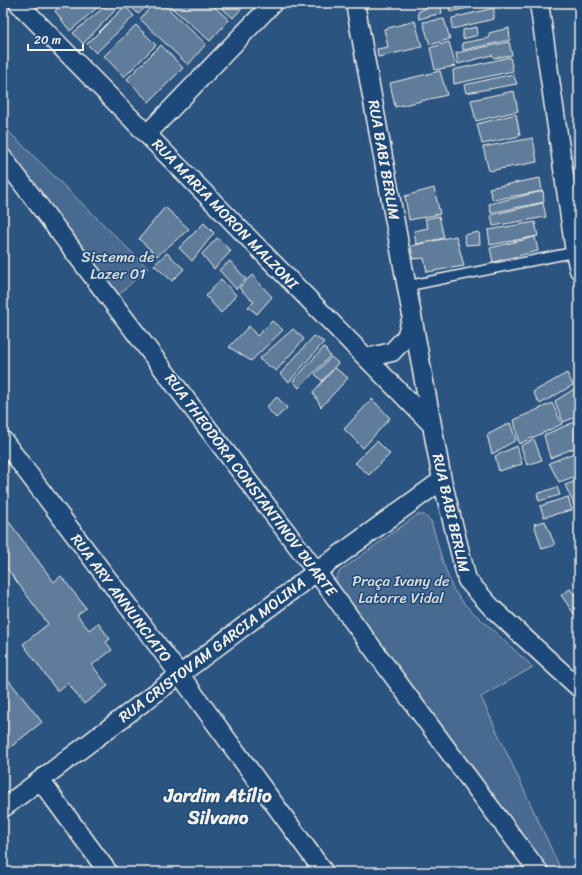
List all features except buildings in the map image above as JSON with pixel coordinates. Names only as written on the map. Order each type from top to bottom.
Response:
[{"type":"street","name":"RUA MARIA MORON MALZONI","points":[[18,3],[432,425]]},
{"type":"street","points":[[147,134],[273,3]]},
{"type":"street","points":[[539,3],[575,252],[579,270]]},
{"type":"street","name":"RUA BABI BERLIM","points":[[354,5],[442,480],[467,580],[492,608],[575,685]]},
{"type":"street","name":"RUA THEODORA CONSTANTINOV DUARTE","points":[[3,158],[316,572],[539,872]]},
{"type":"street","name":"RUA BABI BERLIM","points":[[366,358],[392,352],[406,337],[412,317]]},
{"type":"street","name":"RUA ARY ANNUNCIATO","points":[[3,440],[180,675],[324,872]]},
{"type":"street","name":"RUA CRISTOVAM GARCIA MOLINA","points":[[3,808],[316,572],[442,480]]},
{"type":"street","points":[[575,685],[579,699]]},
{"type":"street","points":[[40,780],[108,872]]},
{"type":"lane","points":[[407,286],[575,252]]},
{"type":"green space","name":"Sistema de Lazer 01","points":[[3,126],[148,268],[116,297],[3,149]]},
{"type":"green space","name":"Praça Ivany de Latorre Vidal","points":[[417,515],[424,515],[431,521],[443,563],[453,589],[465,605],[533,667],[481,697],[562,872],[549,872],[338,586],[336,578],[340,571]]},
{"type":"district","name":"Jardim Atílio Silvano","points":[[218,806]]}]
